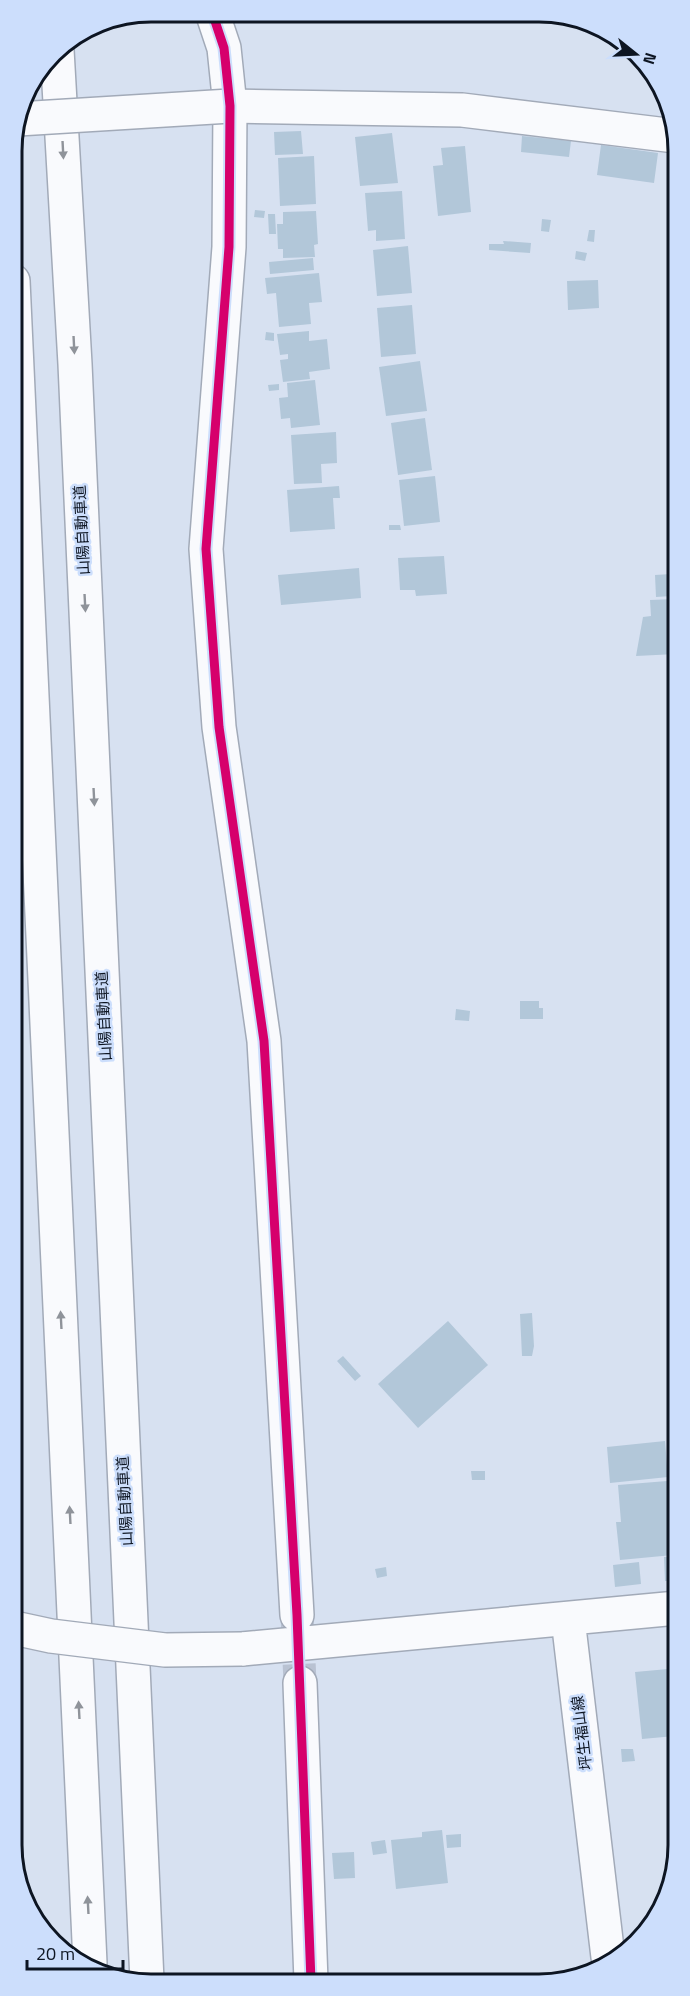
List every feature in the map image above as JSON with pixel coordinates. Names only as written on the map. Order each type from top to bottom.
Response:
[{"type":"main road","points":[[216,23],[224,48],[230,106],[228,247],[206,549],[219,728],[264,1041],[297,1615]]},
{"type":"main road","name":"山陽自動車道","points":[[58,63],[75,364],[147,1973]]},
{"type":"main road","points":[[27,118],[230,106],[462,110],[666,135]]},
{"type":"main road","points":[[23,514],[90,1957]]},
{"type":"main road","points":[[22,1630],[51,1636],[165,1650],[242,1649],[667,1609]]},
{"type":"main road","name":"坪生福山線","points":[[568,1619],[608,1953]]},
{"type":"main road","points":[[300,1683],[311,1974]]},
{"type":"building","points":[[301,131],[303,154],[275,155],[274,132]]},
{"type":"building","points":[[392,133],[398,183],[360,186],[355,137]]},
{"type":"building","points":[[522,136],[571,141],[569,157],[521,152]]},
{"type":"building","points":[[601,145],[658,153],[654,183],[597,175]]},
{"type":"building","points":[[465,146],[471,212],[438,216],[433,166],[443,165],[441,148]]},
{"type":"building","points":[[314,156],[316,204],[280,206],[278,158]]},
{"type":"building","points":[[402,191],[405,239],[376,241],[376,230],[368,231],[365,193]]},
{"type":"building","points":[[255,210],[265,211],[264,218],[254,217]]},
{"type":"building","points":[[316,211],[318,244],[314,245],[315,257],[283,258],[283,249],[278,249],[277,224],[283,224],[283,212]]},
{"type":"building","points":[[268,214],[275,214],[276,234],[269,234]]},
{"type":"building","points":[[542,219],[551,220],[549,232],[541,231]]},
{"type":"building","points":[[589,230],[595,230],[594,242],[587,241]]},
{"type":"building","points":[[503,241],[531,243],[530,253],[489,250],[489,244],[504,244]]},
{"type":"building","points":[[408,246],[412,293],[377,296],[373,250]]},
{"type":"building","points":[[576,251],[587,253],[585,261],[575,259]]},
{"type":"building","points":[[313,258],[314,270],[270,274],[269,262]]},
{"type":"building","points":[[319,273],[322,302],[309,303],[311,324],[279,327],[276,293],[267,294],[265,278]]},
{"type":"building","points":[[598,280],[599,308],[568,310],[567,281]]},
{"type":"building","points":[[412,305],[416,354],[381,357],[377,308]]},
{"type":"building","points":[[309,331],[309,341],[327,339],[330,369],[309,372],[310,379],[283,382],[280,360],[288,359],[288,354],[280,355],[277,334]]},
{"type":"building","points":[[266,332],[274,333],[274,341],[265,340]]},
{"type":"building","points":[[420,361],[427,411],[386,416],[379,367]]},
{"type":"building","points":[[315,380],[320,425],[291,428],[290,418],[281,419],[279,398],[288,397],[287,383]]},
{"type":"building","points":[[279,384],[279,390],[269,391],[268,385]]},
{"type":"building","points":[[425,418],[432,470],[398,475],[391,423]]},
{"type":"building","points":[[336,432],[337,463],[321,464],[322,483],[294,484],[291,435]]},
{"type":"building","points":[[435,476],[440,522],[404,526],[399,480]]},
{"type":"building","points":[[339,486],[340,498],[333,498],[335,529],[290,532],[287,490]]},
{"type":"building","points":[[389,525],[400,525],[401,530],[389,530]]},
{"type":"building","points":[[444,556],[447,594],[416,596],[415,590],[400,590],[398,558]]},
{"type":"building","points":[[359,568],[361,598],[281,605],[278,575]]},
{"type":"building","points":[[668,574],[668,596],[656,597],[655,575]]},
{"type":"building","points":[[668,599],[668,654],[636,656],[643,617],[651,616],[650,600]]},
{"type":"building","points":[[520,1001],[539,1001],[539,1008],[543,1008],[543,1019],[520,1019]]},
{"type":"building","points":[[456,1009],[470,1011],[469,1021],[455,1020]]},
{"type":"building","points":[[532,1313],[534,1346],[532,1356],[522,1356],[520,1314]]},
{"type":"building","points":[[448,1321],[488,1365],[418,1428],[378,1384]]},
{"type":"building","points":[[343,1356],[361,1376],[355,1381],[337,1361]]},
{"type":"building","points":[[665,1441],[667,1477],[610,1483],[607,1447]]},
{"type":"building","points":[[471,1471],[485,1471],[485,1480],[472,1480]]},
{"type":"building","points":[[667,1481],[667,1556],[620,1560],[616,1522],[621,1522],[618,1485]]},
{"type":"building","points":[[664,1557],[667,1557],[667,1581],[665,1581]]},
{"type":"building","points":[[639,1562],[641,1584],[615,1587],[613,1565]]},
{"type":"building","points":[[386,1567],[387,1576],[377,1578],[375,1569]]},
{"type":"building","points":[[667,1669],[667,1737],[642,1739],[635,1672]]},
{"type":"building","points":[[621,1749],[633,1749],[635,1761],[622,1762]]},
{"type":"building","points":[[442,1830],[448,1883],[396,1889],[391,1840],[422,1837],[422,1832]]},
{"type":"building","points":[[461,1834],[461,1847],[447,1848],[446,1835]]},
{"type":"building","points":[[385,1840],[387,1853],[373,1855],[371,1842]]},
{"type":"building","points":[[354,1852],[355,1878],[334,1879],[332,1853]]},
{"type":"tunnel","points":[[297,1615],[300,1683]]},
{"type":"cycle path","points":[[216,23],[224,48],[230,106],[229,247],[206,549],[219,727],[264,1041],[297,1615],[311,1974]]}]
